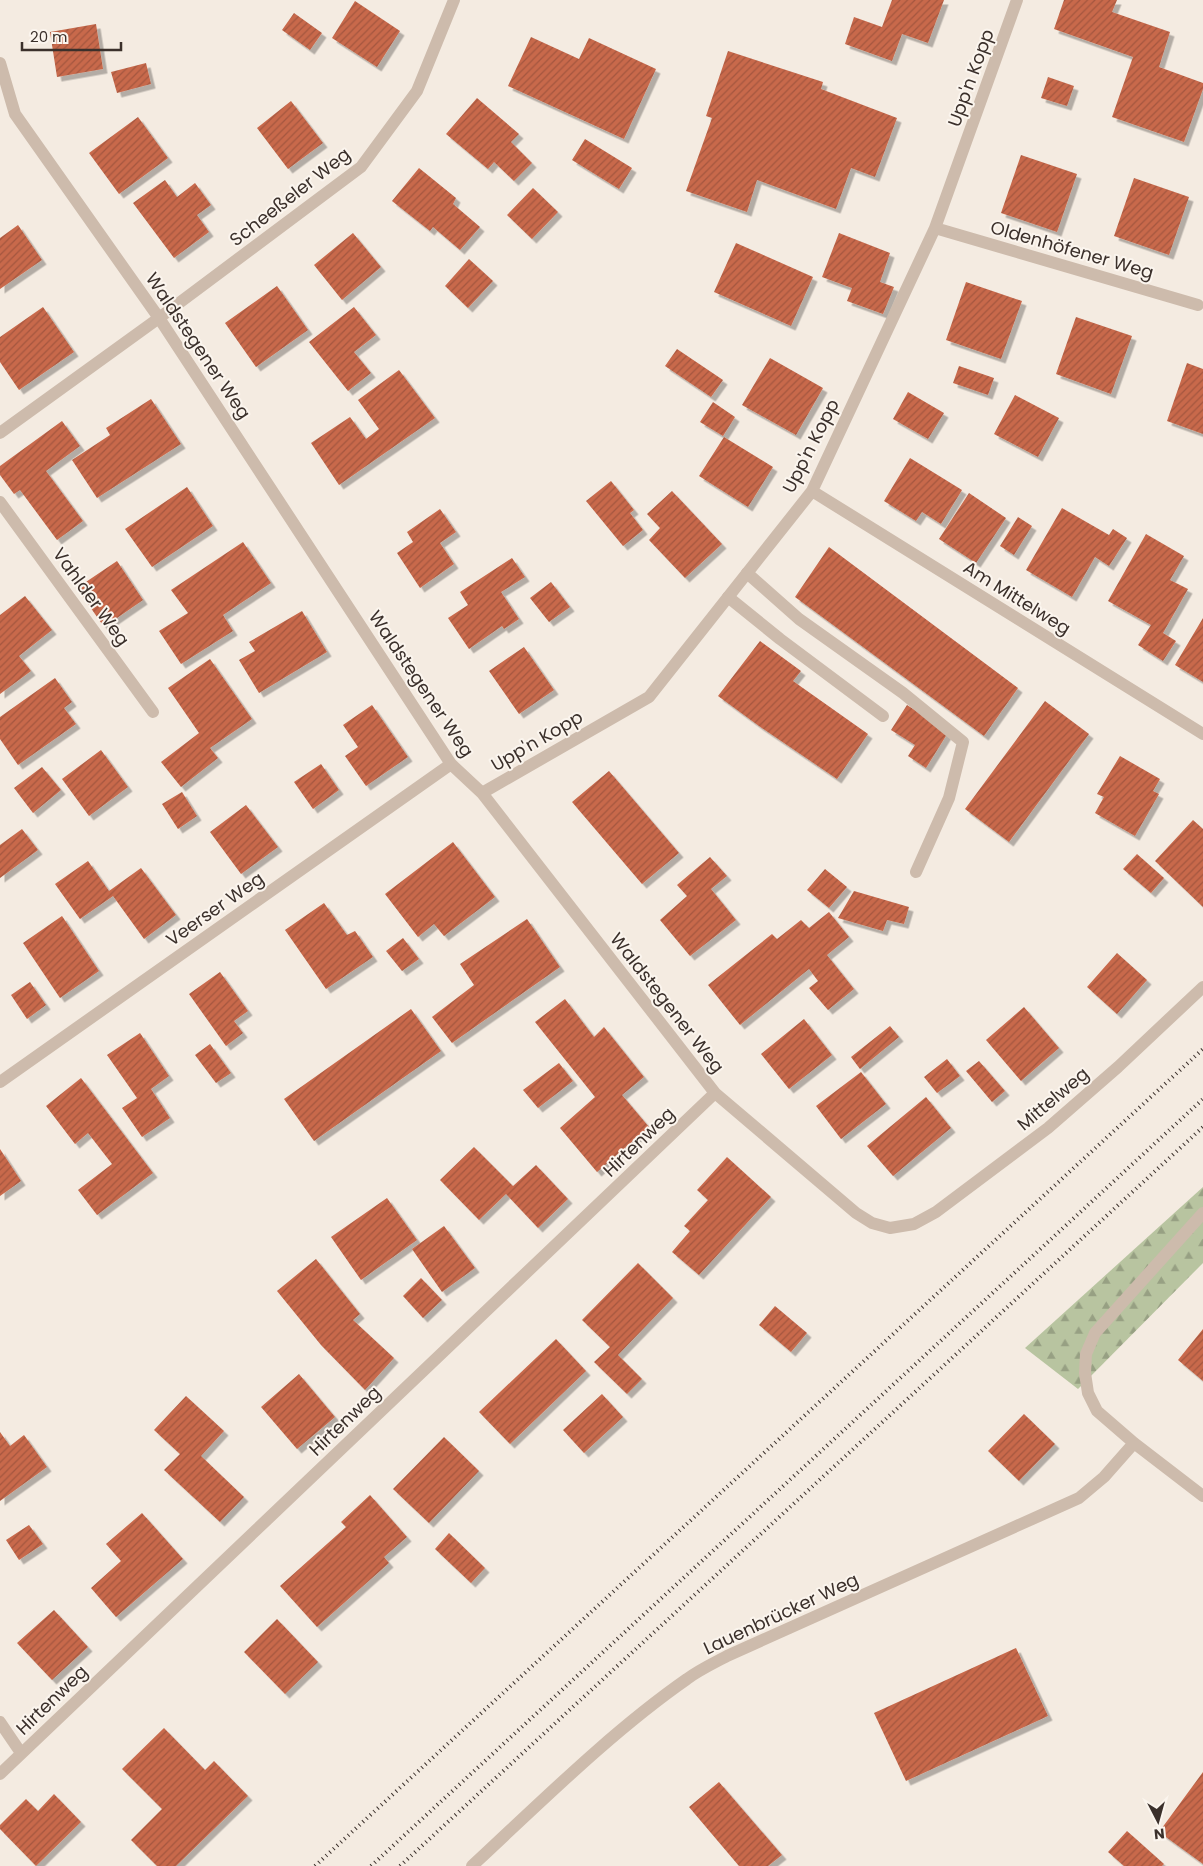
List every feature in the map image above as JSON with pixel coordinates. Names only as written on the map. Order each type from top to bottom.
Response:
[{"type":"street","name":"Scheeßeler Weg","points":[[160,318],[361,167],[417,91],[454,0]]},
{"type":"street","name":"Upp'n Kopp","points":[[482,793],[649,697],[812,491],[935,228],[1017,0]]},
{"type":"street","name":"Waldstegener Weg","points":[[0,63],[15,114],[160,318],[451,764],[482,793],[715,1093],[856,1213],[872,1223],[890,1228],[914,1224]]},
{"type":"street","name":"Oldenhöfener Weg","points":[[935,228],[1198,305]]},
{"type":"street","points":[[0,432],[160,318]]},
{"type":"street","name":"Am Mittelweg","points":[[812,491],[1203,734]]},
{"type":"street","name":"Vahlder Weg","points":[[0,502],[153,712]]},
{"type":"street","points":[[747,573],[799,619],[903,693],[963,742],[949,798],[916,872]]},
{"type":"street","points":[[728,597],[780,639],[883,716]]},
{"type":"street","name":"Veerser Weg","points":[[0,1082],[451,764]]},
{"type":"street","name":"Mittelweg","points":[[914,1224],[936,1212],[1048,1128],[1118,1067],[1203,987]]},
{"type":"street","name":"Hirtenweg","points":[[0,1774],[715,1093]]},
{"type":"street","points":[[1203,1213],[1094,1333],[1086,1354],[1085,1373],[1088,1393],[1097,1411],[1134,1443],[1203,1496]]},
{"type":"street","name":"Lauenbrücker Weg","points":[[472,1866],[585,1762],[653,1704],[688,1678],[727,1656],[1079,1498],[1104,1477],[1134,1443]]},
{"type":"street","points":[[0,1722],[21,1753]]},
{"type":"green space","points":[[1203,1187],[1203,1263],[1078,1389],[1025,1348]]},
{"type":"building","points":[[892,0],[944,0],[928,43],[902,34],[892,61],[845,44],[854,17],[882,27]]},
{"type":"building","points":[[1064,0],[1117,0],[1112,12],[1170,32],[1159,67],[1203,83],[1203,89],[1184,142],[1112,117],[1133,57],[1054,29]]},
{"type":"building","points":[[355,1],[400,31],[377,67],[332,38]]},
{"type":"building","points":[[294,13],[322,33],[310,50],[282,30]]},
{"type":"building","points":[[96,24],[103,69],[57,77],[50,32]]},
{"type":"building","points":[[531,37],[579,59],[589,38],[656,69],[624,139],[508,86]]},
{"type":"building","points":[[728,51],[823,82],[821,89],[897,118],[875,177],[851,168],[836,209],[757,180],[747,212],[686,191],[712,118],[706,116]]},
{"type":"building","points":[[146,63],[151,84],[117,93],[111,72]]},
{"type":"building","points":[[1048,77],[1074,86],[1067,106],[1041,98]]},
{"type":"building","points":[[477,98],[519,134],[511,142],[532,163],[514,181],[494,162],[488,169],[446,134]]},
{"type":"building","points":[[291,101],[323,143],[288,169],[257,128]]},
{"type":"building","points":[[138,117],[168,158],[119,194],[89,153]]},
{"type":"building","points":[[585,139],[632,168],[619,189],[572,160]]},
{"type":"building","points":[[1021,155],[1077,174],[1057,232],[1001,213]]},
{"type":"building","points":[[419,168],[456,198],[453,204],[480,227],[460,250],[433,227],[430,231],[392,201]]},
{"type":"building","points":[[1134,178],[1189,197],[1169,255],[1114,236]]},
{"type":"building","points":[[165,180],[177,197],[195,183],[211,205],[197,215],[209,232],[174,258],[133,203]]},
{"type":"building","points":[[533,188],[558,212],[532,239],[507,215]]},
{"type":"building","points":[[18,225],[42,260],[0,289],[0,238]]},
{"type":"building","points":[[353,233],[381,267],[342,300],[314,265]]},
{"type":"building","points":[[839,233],[890,253],[880,282],[894,287],[883,314],[847,301],[852,288],[822,277]]},
{"type":"building","points":[[736,243],[813,277],[791,326],[714,292]]},
{"type":"building","points":[[469,259],[493,281],[468,308],[445,286]]},
{"type":"building","points":[[966,282],[1022,301],[1001,359],[946,340]]},
{"type":"building","points":[[277,286],[308,330],[256,367],[225,323]]},
{"type":"building","points":[[43,307],[74,352],[19,390],[0,362],[0,337]]},
{"type":"building","points":[[354,307],[376,335],[354,352],[371,373],[348,391],[309,342]]},
{"type":"building","points":[[1076,317],[1132,336],[1111,394],[1056,374]]},
{"type":"building","points":[[677,349],[723,380],[711,397],[665,366]]},
{"type":"building","points":[[770,358],[823,388],[796,435],[742,405]]},
{"type":"building","points":[[1187,363],[1203,369],[1203,434],[1167,421]]},
{"type":"building","points":[[959,366],[994,378],[988,395],[953,383]]},
{"type":"building","points":[[399,370],[435,418],[339,485],[311,443],[350,417],[366,439],[379,429],[358,400]]},
{"type":"building","points":[[908,392],[944,413],[928,439],[893,419]]},
{"type":"building","points":[[1015,395],[1059,418],[1038,457],[994,434]]},
{"type":"building","points":[[151,399],[181,444],[97,498],[72,460],[110,435],[106,428]]},
{"type":"building","points":[[713,402],[735,417],[723,436],[700,422]]},
{"type":"building","points":[[62,421],[80,446],[46,471],[83,521],[57,540],[20,490],[14,494],[0,475],[0,466]]},
{"type":"building","points":[[724,437],[773,467],[748,507],[699,476]]},
{"type":"building","points":[[910,458],[962,490],[941,524],[922,512],[916,521],[884,501]]},
{"type":"building","points":[[611,481],[634,510],[630,513],[643,530],[623,546],[586,501]]},
{"type":"building","points":[[187,487],[213,526],[152,567],[125,529]]},
{"type":"building","points":[[672,491],[722,544],[685,578],[649,540],[660,528],[647,514]]},
{"type":"building","points":[[969,493],[1006,518],[976,563],[939,539]]},
{"type":"building","points":[[1062,508],[1109,535],[1113,529],[1127,538],[1109,566],[1095,557],[1072,597],[1026,570]]},
{"type":"building","points":[[440,509],[456,532],[440,543],[454,564],[420,588],[397,553],[413,542],[407,532]]},
{"type":"building","points":[[1018,517],[1032,526],[1014,555],[1000,546]]},
{"type":"building","points":[[1146,534],[1184,556],[1170,580],[1188,589],[1163,633],[1176,641],[1163,661],[1138,645],[1151,625],[1108,601]]},
{"type":"building","points":[[243,542],[271,583],[223,615],[233,631],[181,664],[159,631],[188,613],[171,590]]},
{"type":"building","points":[[829,547],[1018,688],[984,736],[795,597]]},
{"type":"building","points":[[512,558],[525,577],[501,592],[519,619],[504,629],[502,626],[469,649],[448,618],[468,605],[460,592]]},
{"type":"building","points":[[117,561],[143,600],[104,627],[77,588]]},
{"type":"building","points":[[551,582],[570,607],[549,622],[530,598]]},
{"type":"building","points":[[25,596],[52,630],[19,656],[31,671],[0,694],[0,615]]},
{"type":"building","points":[[302,611],[327,652],[259,693],[239,660],[255,651],[249,642]]},
{"type":"building","points":[[1203,618],[1203,682],[1175,665]]},
{"type":"building","points":[[760,641],[801,671],[793,681],[868,734],[837,779],[718,696]]},
{"type":"building","points":[[524,647],[554,690],[519,714],[489,671]]},
{"type":"building","points":[[210,659],[252,719],[210,748],[218,758],[181,787],[161,762],[199,733],[168,688]]},
{"type":"building","points":[[55,678],[72,702],[64,708],[76,724],[18,765],[0,739],[0,717]]},
{"type":"building","points":[[1045,701],[1089,734],[1009,842],[965,809]]},
{"type":"building","points":[[372,705],[408,757],[366,786],[345,756],[358,747],[343,725]]},
{"type":"building","points":[[907,705],[949,731],[926,768],[908,756],[915,745],[891,730]]},
{"type":"building","points":[[101,750],[128,787],[89,816],[62,779]]},
{"type":"building","points":[[1120,756],[1160,779],[1153,791],[1159,794],[1135,836],[1095,813],[1104,797],[1097,794]]},
{"type":"building","points":[[321,764],[339,790],[313,809],[294,782]]},
{"type":"building","points":[[42,767],[61,790],[33,813],[14,788]]},
{"type":"building","points":[[609,771],[679,853],[642,884],[572,802]]},
{"type":"building","points":[[182,792],[197,816],[178,829],[162,804]]},
{"type":"building","points":[[246,805],[278,847],[241,874],[210,832]]},
{"type":"building","points":[[1193,820],[1203,829],[1203,907],[1155,861]]},
{"type":"building","points":[[22,829],[38,850],[0,878],[0,845]]},
{"type":"building","points":[[453,842],[495,897],[444,936],[434,924],[418,937],[385,894]]},
{"type":"building","points":[[1137,854],[1164,878],[1151,893],[1123,869]]},
{"type":"building","points":[[710,857],[727,876],[711,889],[736,920],[690,956],[660,920],[687,896],[677,885]]},
{"type":"building","points":[[88,861],[109,891],[141,868],[176,915],[144,939],[113,896],[80,919],[55,884]]},
{"type":"building","points":[[825,869],[847,887],[829,908],[807,890]]},
{"type":"building","points":[[854,891],[909,907],[904,924],[887,920],[883,931],[838,918]]},
{"type":"building","points":[[324,903],[347,935],[355,931],[373,957],[326,989],[285,930]]},
{"type":"building","points":[[829,912],[849,937],[827,955],[854,989],[828,1010],[809,988],[818,981],[809,969],[740,1025],[708,985],[772,934],[777,939],[801,920],[809,928]]},
{"type":"building","points":[[62,916],[99,971],[60,998],[23,943]]},
{"type":"building","points":[[527,919],[560,967],[452,1043],[432,1017],[474,985],[460,964]]},
{"type":"building","points":[[403,938],[419,959],[402,971],[386,951]]},
{"type":"building","points":[[1117,953],[1147,980],[1117,1014],[1087,987]]},
{"type":"building","points":[[220,972],[248,1011],[234,1021],[243,1033],[226,1046],[189,994]]},
{"type":"building","points":[[30,982],[46,1005],[27,1019],[11,995]]},
{"type":"building","points":[[565,999],[594,1037],[604,1027],[644,1077],[622,1095],[649,1127],[597,1172],[560,1128],[595,1097],[535,1022]]},
{"type":"building","points":[[1024,1007],[1059,1048],[1021,1081],[986,1040]]},
{"type":"building","points":[[411,1009],[441,1051],[314,1141],[284,1099]]},
{"type":"building","points":[[804,1019],[832,1055],[789,1089],[761,1054]]},
{"type":"building","points":[[890,1026],[899,1037],[860,1069],[851,1057]]},
{"type":"building","points":[[140,1033],[169,1076],[151,1089],[170,1118],[142,1137],[122,1108],[137,1098],[107,1055]]},
{"type":"building","points":[[210,1044],[231,1073],[216,1083],[195,1055]]},
{"type":"building","points":[[947,1059],[960,1076],[937,1093],[924,1077]]},
{"type":"building","points":[[979,1061],[1005,1091],[992,1102],[966,1071]]},
{"type":"building","points":[[559,1063],[573,1081],[538,1108],[523,1090]]},
{"type":"building","points":[[861,1072],[886,1104],[841,1139],[816,1106]]},
{"type":"building","points":[[81,1078],[153,1173],[97,1215],[78,1190],[112,1164],[88,1133],[75,1144],[46,1106]]},
{"type":"building","points":[[926,1097],[951,1128],[893,1176],[867,1146]]},
{"type":"building","points":[[474,1147],[513,1186],[536,1165],[568,1199],[538,1228],[506,1194],[479,1220],[440,1180]]},
{"type":"building","points":[[0,1149],[21,1181],[0,1196]]},
{"type":"building","points":[[727,1157],[771,1197],[699,1275],[672,1252],[690,1231],[684,1226],[708,1200],[697,1190]]},
{"type":"building","points":[[387,1198],[417,1240],[361,1280],[331,1237]]},
{"type":"building","points":[[444,1226],[475,1268],[442,1292],[412,1249]]},
{"type":"building","points":[[316,1259],[360,1314],[353,1320],[394,1358],[365,1390],[321,1345],[277,1291]]},
{"type":"building","points":[[638,1263],[673,1298],[618,1355],[642,1379],[627,1394],[594,1362],[610,1347],[582,1320]]},
{"type":"building","points":[[421,1278],[442,1300],[423,1318],[403,1296]]},
{"type":"building","points":[[775,1306],[807,1333],[791,1352],[759,1325]]},
{"type":"building","points":[[1203,1329],[1203,1381],[1178,1360]]},
{"type":"building","points":[[556,1339],[586,1371],[510,1444],[479,1412]]},
{"type":"building","points":[[299,1374],[335,1417],[297,1449],[261,1407]]},
{"type":"building","points":[[602,1394],[623,1417],[584,1453],[563,1430]]},
{"type":"building","points":[[186,1396],[224,1431],[201,1456],[244,1497],[220,1522],[164,1470],[180,1454],[154,1430]]},
{"type":"building","points":[[1024,1414],[1055,1444],[1019,1481],[988,1451]]},
{"type":"building","points":[[0,1432],[10,1446],[24,1435],[47,1467],[0,1501]]},
{"type":"building","points":[[444,1437],[479,1471],[429,1523],[393,1489]]},
{"type":"building","points":[[370,1495],[407,1537],[384,1557],[389,1563],[317,1627],[280,1586],[346,1527],[341,1522]]},
{"type":"building","points":[[142,1513],[183,1559],[116,1617],[91,1588],[121,1561],[106,1544]]},
{"type":"building","points":[[29,1525],[43,1544],[19,1560],[6,1540]]},
{"type":"building","points":[[449,1533],[485,1568],[471,1583],[435,1549]]},
{"type":"building","points":[[54,1610],[88,1647],[52,1680],[17,1643]]},
{"type":"building","points":[[277,1619],[318,1662],[285,1694],[244,1652]]},
{"type":"building","points":[[1016,1648],[1048,1716],[906,1781],[874,1713]]},
{"type":"building","points":[[164,1728],[205,1770],[214,1761],[248,1796],[176,1866],[157,1866],[131,1840],[162,1809],[122,1769]]},
{"type":"building","points":[[1203,1772],[1203,1864],[1159,1832]]},
{"type":"building","points":[[719,1782],[782,1855],[768,1866],[739,1866],[689,1807]]},
{"type":"building","points":[[54,1794],[81,1822],[36,1866],[0,1829],[0,1825],[26,1799],[38,1811]]},
{"type":"building","points":[[1127,1831],[1164,1864],[1162,1866],[1124,1866],[1108,1852]]},
{"type":"railway","points":[[315,1866],[1203,1049]]},
{"type":"railway","points":[[371,1866],[1203,1099]]},
{"type":"railway","points":[[400,1866],[1203,1127]]}]
